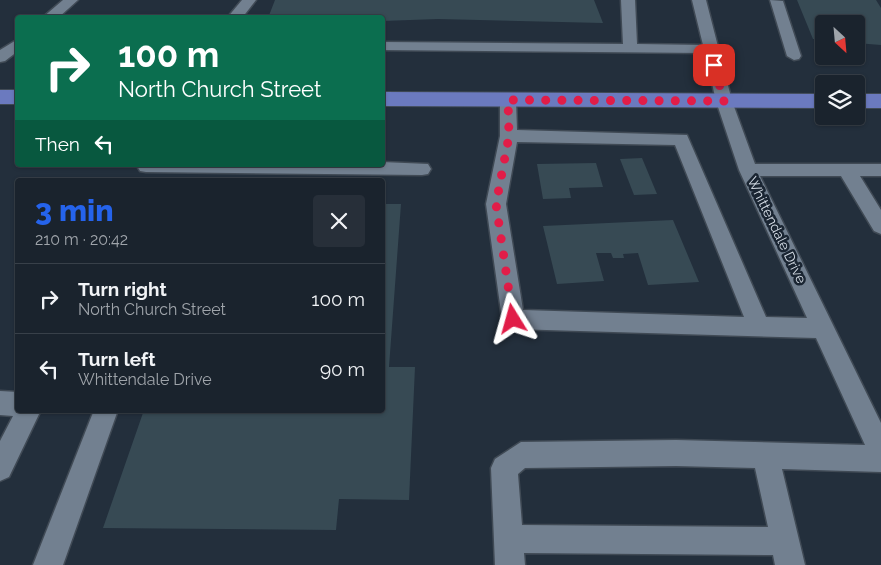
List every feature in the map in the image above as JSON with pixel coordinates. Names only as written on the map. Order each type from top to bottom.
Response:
[{"type":"main road","points":[[0,96],[15,97]]},
{"type":"main road","points":[[385,99],[815,101]]},
{"type":"main road","points":[[865,101],[881,102]]},
{"type":"street","points":[[53,15],[71,0]]},
{"type":"street","points":[[236,15],[249,0]]},
{"type":"street","points":[[628,0],[630,48]]},
{"type":"street","name":"Whittendale Drive","points":[[699,0],[709,49],[724,101],[748,170],[881,451]]},
{"type":"street","points":[[759,0],[775,1],[794,56]]},
{"type":"street","points":[[0,58],[15,46]]},
{"type":"street","points":[[385,46],[709,49]]},
{"type":"street","points":[[508,100],[509,136],[496,204],[513,319],[823,328]]},
{"type":"street","points":[[509,136],[681,139],[759,327]]},
{"type":"street","points":[[144,170],[232,174],[422,169]]},
{"type":"street","points":[[748,170],[881,170]]},
{"type":"street","points":[[846,170],[881,226]]},
{"type":"street","points":[[0,403],[15,404]]},
{"type":"street","points":[[0,468],[28,413]]},
{"type":"street","points":[[48,565],[105,413]]},
{"type":"street","points":[[766,456],[787,553],[509,552],[504,468],[522,455],[676,453],[766,456],[881,460]]},
{"type":"building","points":[[275,0],[594,0],[603,23],[438,19],[385,21],[385,15],[269,15]]},
{"type":"building","points":[[797,0],[876,0],[881,8],[881,45],[865,44],[865,15],[815,15],[815,39],[813,39]]},
{"type":"building","points":[[642,158],[657,194],[634,195],[620,159]]},
{"type":"building","points":[[596,163],[603,187],[569,188],[571,198],[543,199],[537,164]]},
{"type":"building","points":[[385,204],[401,204],[389,367],[415,367],[409,500],[339,499],[336,530],[103,528],[143,413],[385,413]]},
{"type":"building","points":[[673,220],[699,282],[648,285],[638,253],[623,254],[624,258],[613,258],[611,253],[596,253],[604,281],[557,284],[543,226]]},
{"type":"route","points":[[513,319],[496,204],[509,136],[508,100],[724,101],[714,65]]}]
